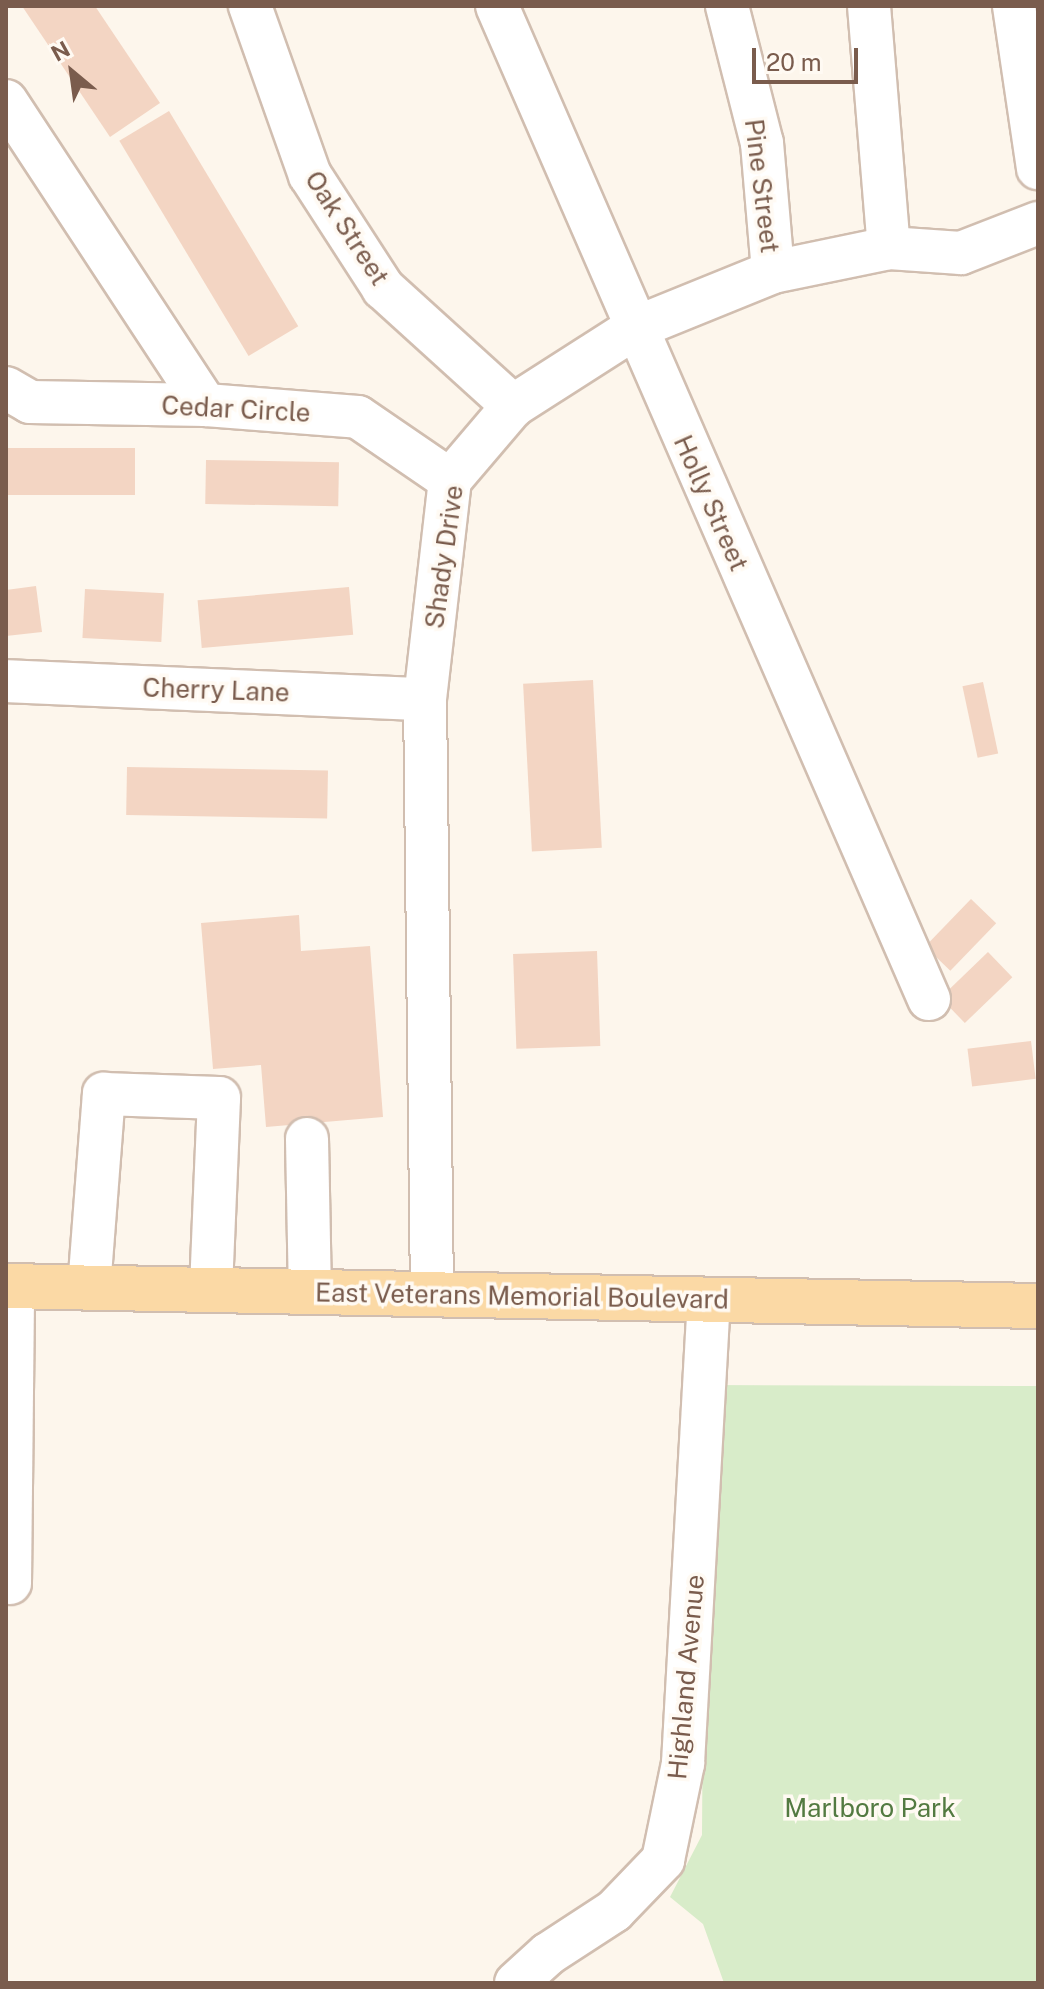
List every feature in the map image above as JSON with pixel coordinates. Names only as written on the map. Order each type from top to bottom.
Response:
[{"type":"main road","name":"East Veterans Memorial Boulevard","points":[[9,1286],[1038,1306]]},
{"type":"street","name":"Oak Street","points":[[250,6],[310,175],[383,288],[513,406]]},
{"type":"street","name":"Holly Street","points":[[497,6],[929,999]]},
{"type":"street","name":"Pine Street","points":[[727,6],[762,143],[773,272]]},
{"type":"street","points":[[869,6],[889,248]]},
{"type":"street","points":[[1014,6],[1038,168]]},
{"type":"street","points":[[6,101],[206,405]]},
{"type":"street","name":"Shady Drive","points":[[432,1295],[425,699],[450,480],[513,406],[635,328],[773,272],[889,248],[961,253],[1038,223]]},
{"type":"street","name":"Cedar Circle","points":[[6,388],[30,402],[206,405],[358,417],[450,480]]},
{"type":"street","name":"Cherry Lane","points":[[6,681],[425,699]]},
{"type":"street","points":[[89,1288],[104,1094],[219,1098],[211,1290]]},
{"type":"street","points":[[307,1139],[310,1292]]},
{"type":"street","points":[[9,1286],[10,1583]]},
{"type":"street","name":"Highland Avenue","points":[[516,1983],[548,1954],[614,1911],[663,1860],[683,1763],[709,1300]]},
{"type":"green space","name":"Marlboro Park","points":[[705,1385],[1038,1386],[1038,1983],[724,1983],[703,1924],[670,1897],[702,1835]]},
{"type":"building","points":[[22,6],[95,6],[160,103],[110,137]]},
{"type":"building","points":[[169,111],[298,326],[249,356],[119,141]]},
{"type":"building","points":[[6,448],[135,448],[135,495],[6,495]]},
{"type":"building","points":[[206,460],[339,462],[338,506],[205,504]]},
{"type":"building","points":[[36,586],[42,632],[6,636],[6,590]]},
{"type":"building","points":[[349,587],[353,635],[202,648],[198,600]]},
{"type":"building","points":[[85,589],[164,593],[161,642],[82,638]]},
{"type":"building","points":[[593,680],[602,848],[532,851],[523,684]]},
{"type":"building","points":[[983,682],[998,753],[978,758],[962,686]]},
{"type":"building","points":[[127,767],[328,771],[327,819],[126,815]]},
{"type":"building","points":[[971,899],[996,923],[950,971],[925,946]]},
{"type":"building","points":[[299,915],[301,951],[370,946],[383,1117],[266,1127],[261,1065],[213,1069],[201,923]]},
{"type":"building","points":[[597,951],[600,1046],[516,1049],[513,954]]},
{"type":"building","points":[[988,952],[1012,977],[965,1023],[941,998]]},
{"type":"building","points":[[1031,1041],[1036,1079],[972,1087],[967,1049]]}]
